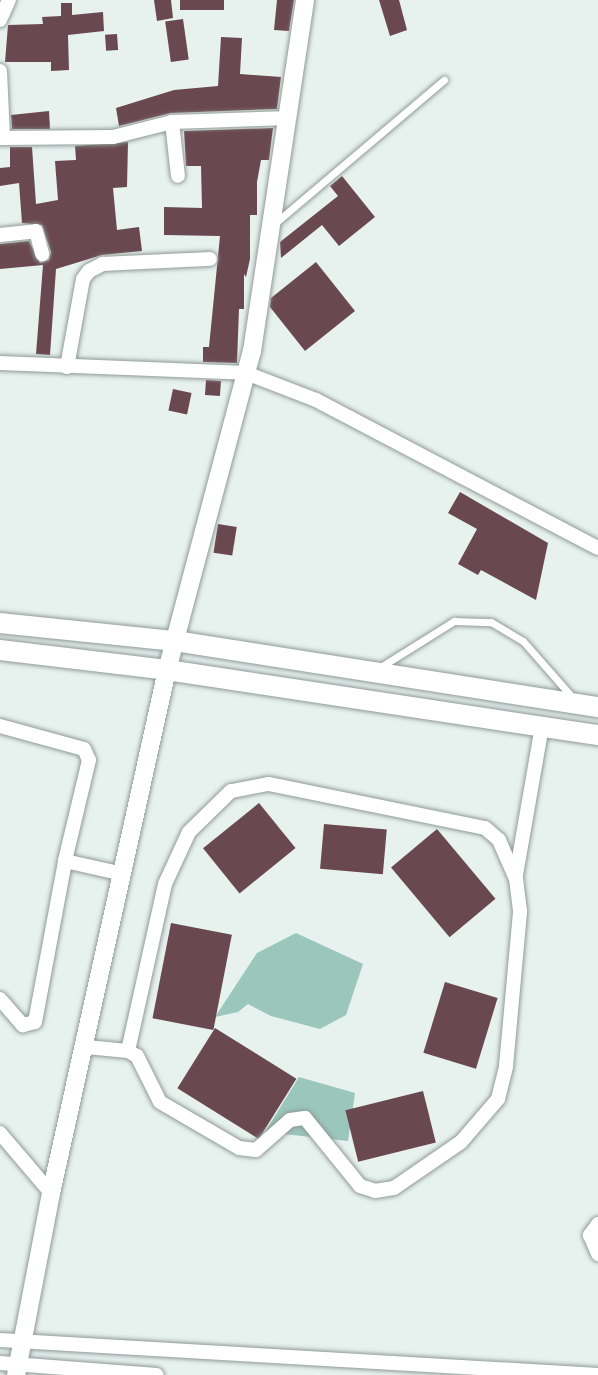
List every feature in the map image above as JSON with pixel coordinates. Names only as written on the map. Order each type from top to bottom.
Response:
[{"type":"main road","points":[[0,623],[175,641],[598,707]]},
{"type":"main road","points":[[0,650],[167,670],[598,735]]},
{"type":"street","points":[[157,1375],[11,1368],[26,1340],[51,1193],[86,1047],[167,670],[246,373],[305,0]]},
{"type":"street","points":[[0,71],[2,138],[113,137],[172,122],[288,118]]},
{"type":"street","points":[[172,122],[178,176]]},
{"type":"street","points":[[0,235],[36,231],[42,254]]},
{"type":"street","points":[[67,367],[83,279],[89,271],[103,264],[210,259]]},
{"type":"street","points":[[0,363],[246,373],[316,400],[598,548]]},
{"type":"street","points":[[0,726],[84,749],[89,760],[65,861],[35,1022],[23,1025],[0,999]]},
{"type":"street","points":[[516,879],[542,726]]},
{"type":"street","points":[[86,1047],[128,1051],[144,1064],[160,1102],[239,1148],[256,1150],[290,1120],[305,1118],[360,1186],[375,1191],[394,1188],[462,1142],[498,1099],[506,1066],[520,911],[516,879],[499,840],[485,828],[268,784],[231,791],[189,832],[169,873],[128,1051]]},
{"type":"street","points":[[65,861],[123,874]]},
{"type":"street","points":[[0,1133],[51,1193]]},
{"type":"street","points":[[598,1224],[590,1236],[598,1254]]},
{"type":"street","points":[[0,1340],[598,1375]]},
{"type":"lane","points":[[270,227],[444,80]]},
{"type":"lane","points":[[374,672],[453,621],[491,622],[523,641],[578,704]]},
{"type":"shaded area","points":[[296,933],[363,964],[346,1015],[320,1029],[271,1016],[248,1004],[238,1012],[215,1017],[257,953]]},
{"type":"shaded area","points":[[299,1077],[355,1093],[348,1141],[265,1132]]},
{"type":"building","points":[[154,0],[171,0],[173,18],[157,21]]},
{"type":"building","points":[[180,0],[224,0],[224,10],[180,10]]},
{"type":"building","points":[[277,0],[294,0],[289,31],[274,30]]},
{"type":"building","points":[[379,0],[399,0],[407,30],[390,36]]},
{"type":"building","points":[[61,3],[72,3],[72,15],[103,12],[104,31],[68,35],[69,70],[51,71],[51,62],[5,62],[8,25],[43,24],[42,17],[61,16]]},
{"type":"building","points":[[183,19],[189,60],[171,62],[165,22]]},
{"type":"building","points":[[117,34],[118,50],[106,51],[105,35]]},
{"type":"building","points":[[221,37],[242,38],[240,74],[281,77],[277,109],[171,113],[119,126],[116,108],[174,90],[218,86]]},
{"type":"building","points":[[49,111],[50,129],[12,129],[11,115]]},
{"type":"building","points":[[273,128],[269,160],[261,160],[257,182],[257,215],[250,215],[250,259],[246,277],[244,274],[244,309],[239,309],[237,363],[203,362],[203,347],[209,347],[220,236],[164,235],[164,207],[202,208],[201,166],[186,166],[184,131]]},
{"type":"building","points":[[128,142],[127,187],[113,188],[117,230],[139,227],[142,251],[102,255],[56,269],[50,355],[36,354],[43,265],[0,269],[0,244],[29,241],[40,263],[49,260],[51,252],[42,225],[22,223],[19,183],[0,186],[0,168],[10,167],[10,147],[32,147],[36,204],[58,200],[55,161],[76,160],[75,146]]},
{"type":"building","points":[[342,176],[375,217],[339,246],[322,225],[281,258],[280,242],[338,196],[330,186]]},
{"type":"building","points":[[316,262],[355,311],[305,351],[270,307],[271,298]]},
{"type":"building","points":[[206,380],[221,381],[220,396],[205,395]]},
{"type":"building","points":[[173,389],[192,393],[187,414],[168,411]]},
{"type":"building","points":[[460,492],[548,543],[536,600],[481,570],[478,575],[458,564],[477,529],[448,513]]},
{"type":"building","points":[[218,524],[237,527],[232,556],[213,553]]},
{"type":"building","points":[[259,803],[296,848],[240,893],[203,848]]},
{"type":"building","points":[[324,824],[387,829],[383,874],[320,869]]},
{"type":"building","points":[[437,829],[495,899],[450,937],[391,868]]},
{"type":"building","points":[[171,923],[232,935],[213,1030],[152,1018]]},
{"type":"building","points":[[445,982],[498,998],[476,1069],[423,1053]]},
{"type":"building","points":[[215,1028],[296,1079],[259,1139],[177,1088]]},
{"type":"building","points":[[423,1091],[436,1142],[358,1162],[345,1110]]}]
